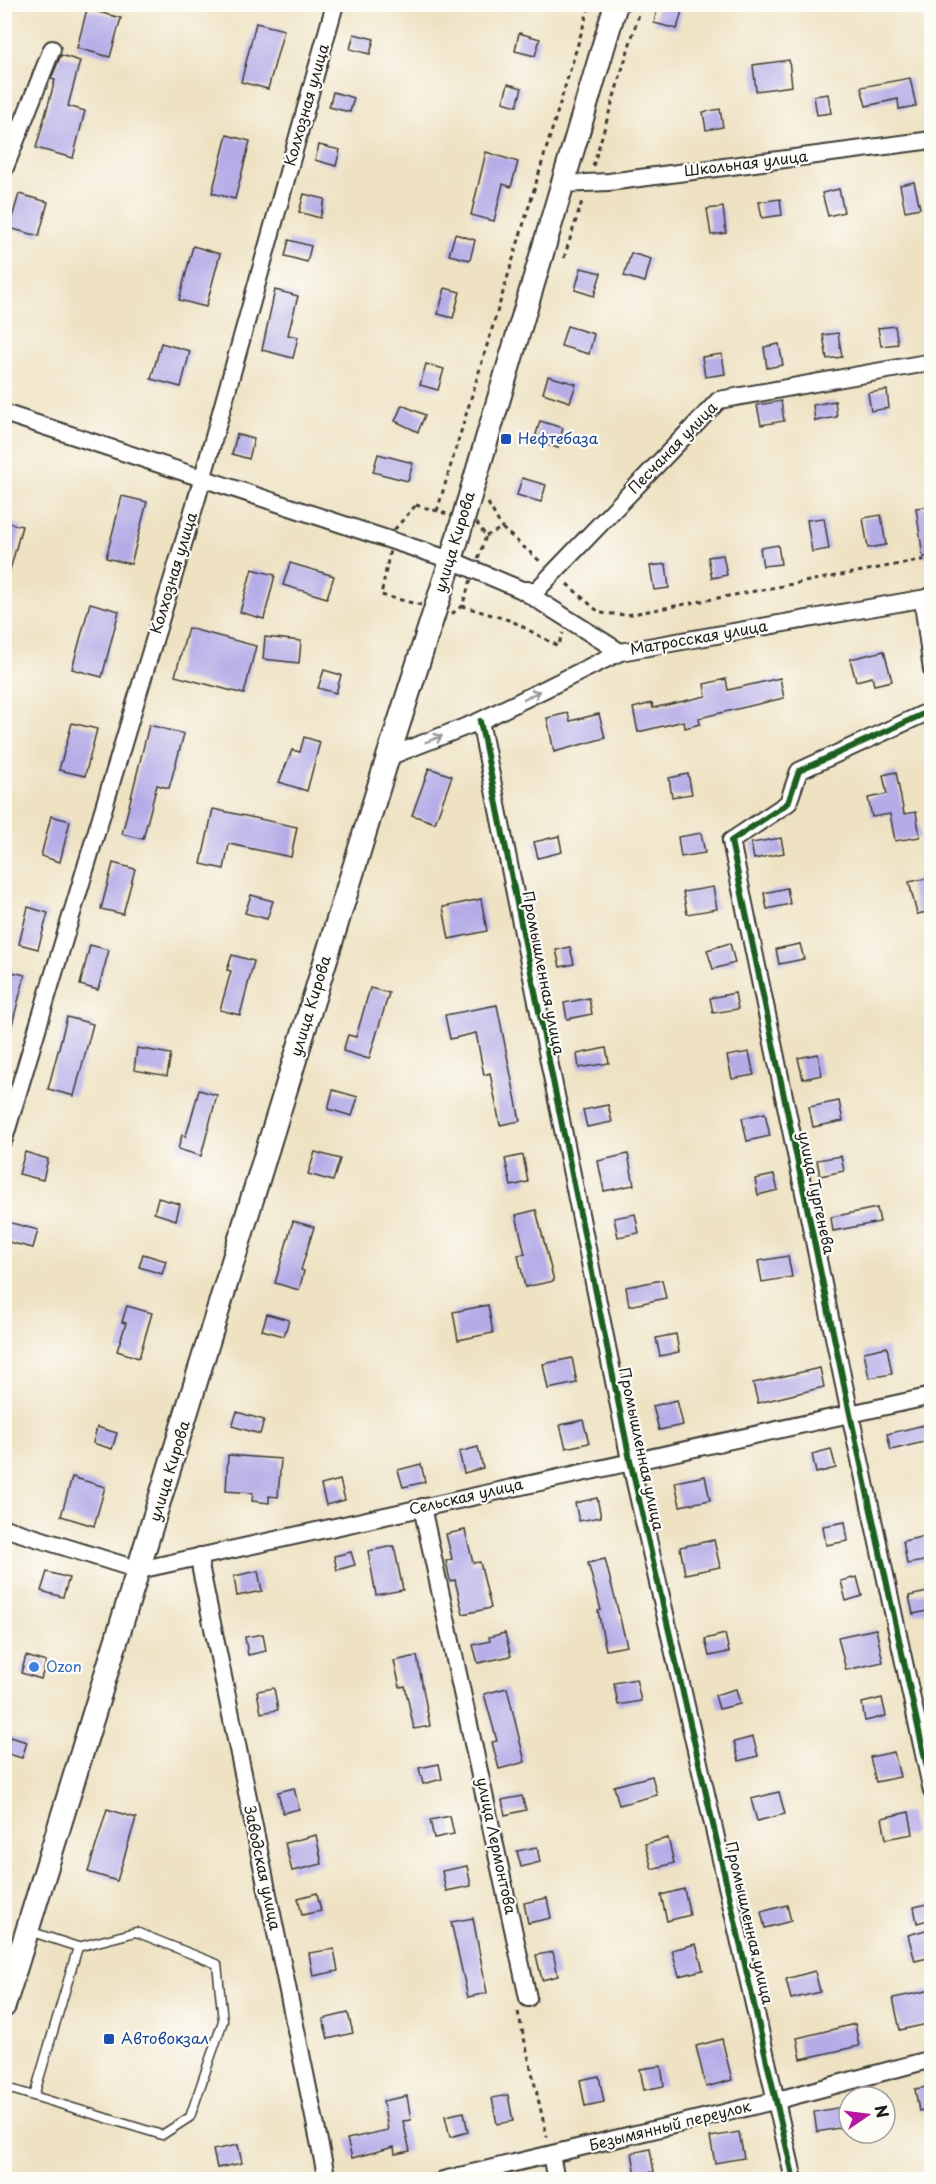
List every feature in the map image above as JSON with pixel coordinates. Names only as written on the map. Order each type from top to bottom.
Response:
[{"type":"main road","name":"улица Кирова","points":[[4,2006],[388,757],[451,560],[616,4]]},
{"type":"street","name":"Колхозная улица","points":[[4,1139],[201,479],[335,4]]},
{"type":"street","points":[[4,170],[52,49]]},
{"type":"street","name":"Школьная улица","points":[[561,184],[588,183],[932,140]]},
{"type":"street","name":"Песчаная улица","points":[[522,590],[537,590],[719,400],[932,362]]},
{"type":"street","name":"Матросская улица","points":[[4,413],[451,560],[522,590],[620,652],[930,597]]},
{"type":"street","points":[[930,597],[924,610],[932,670]]},
{"type":"street","points":[[388,757],[480,721],[620,652]]},
{"type":"street","name":"улица Тургенева","points":[[932,710],[799,771],[788,803],[731,841],[850,1414],[932,1791]]},
{"type":"street","name":"Промышленная улица","points":[[480,721],[630,1461],[778,2100],[794,2180]]},
{"type":"street","name":"Сельская улица","points":[[139,1570],[932,1396]]},
{"type":"street","name":"улица Лермонтова","points":[[422,1507],[528,1998]]},
{"type":"street","points":[[4,1528],[139,1570]]},
{"type":"street","name":"Заводская улица","points":[[200,1556],[203,1582],[327,2180]]},
{"type":"street","name":"Безымянный переулок","points":[[443,2180],[778,2100],[932,2059]]},
{"type":"street","points":[[551,2155],[556,2180]]},
{"type":"lane","points":[[4,2087],[162,2134],[190,2117],[223,2020],[217,1964],[136,1932],[78,1947],[28,1930]]},
{"type":"lane","points":[[34,2096],[78,1947]]},
{"type":"path","points":[[437,511],[590,4]]},
{"type":"path","points":[[588,183],[642,4]]},
{"type":"path","points":[[486,536],[502,528],[600,614],[627,615],[932,558]]},
{"type":"path","points":[[462,606],[512,621],[558,646],[568,618]]},
{"type":"path","points":[[528,1998],[517,2006],[551,2155]]},
{"type":"building","points":[[658,5],[682,11],[677,29],[654,23]]},
{"type":"building","points":[[87,9],[121,18],[110,57],[77,48]]},
{"type":"building","points":[[256,23],[284,30],[268,89],[241,82]]},
{"type":"building","points":[[519,33],[540,39],[535,56],[515,51]]},
{"type":"building","points":[[354,34],[374,39],[370,54],[350,49]]},
{"type":"building","points":[[61,55],[80,61],[68,106],[85,111],[73,158],[36,148],[55,80],[51,79]]},
{"type":"building","points":[[789,60],[792,86],[756,91],[753,65]]},
{"type":"building","points":[[910,78],[916,106],[899,109],[898,99],[866,106],[861,87]]},
{"type":"building","points":[[508,84],[522,88],[517,106],[503,102]]},
{"type":"building","points":[[333,92],[354,98],[350,112],[329,107]]},
{"type":"building","points":[[828,94],[831,113],[817,115],[814,96]]},
{"type":"building","points":[[720,109],[723,127],[706,130],[703,112]]},
{"type":"building","points":[[227,135],[250,141],[235,199],[212,193]]},
{"type":"building","points":[[319,145],[340,150],[336,166],[315,160]]},
{"type":"building","points":[[486,152],[518,162],[511,187],[503,184],[494,221],[471,215]]},
{"type":"building","points":[[914,182],[920,208],[905,211],[900,185]]},
{"type":"building","points":[[839,189],[844,212],[828,216],[822,193]]},
{"type":"building","points":[[19,194],[48,202],[39,236],[9,228]]},
{"type":"building","points":[[304,194],[325,199],[320,218],[299,212]]},
{"type":"building","points":[[780,199],[782,215],[762,218],[759,202]]},
{"type":"building","points":[[723,207],[726,233],[711,235],[707,209]]},
{"type":"building","points":[[455,234],[475,240],[470,260],[449,255]]},
{"type":"building","points":[[289,240],[311,246],[307,262],[285,256]]},
{"type":"building","points":[[193,246],[220,254],[206,307],[179,300]]},
{"type":"building","points":[[631,253],[651,259],[645,282],[624,276]]},
{"type":"building","points":[[581,268],[601,273],[594,296],[575,290]]},
{"type":"building","points":[[445,288],[460,292],[453,318],[438,314]]},
{"type":"building","points":[[275,290],[298,296],[288,335],[298,337],[293,358],[262,350]]},
{"type":"building","points":[[567,326],[594,334],[589,354],[561,346]]},
{"type":"building","points":[[895,326],[898,344],[881,346],[878,328]]},
{"type":"building","points":[[838,333],[842,357],[827,359],[823,335]]},
{"type":"building","points":[[161,343],[190,351],[181,387],[151,379]]},
{"type":"building","points":[[779,344],[783,365],[767,368],[764,347]]},
{"type":"building","points":[[722,354],[725,374],[705,377],[702,357]]},
{"type":"building","points":[[426,364],[444,369],[438,390],[420,385]]},
{"type":"building","points":[[548,376],[576,384],[570,402],[543,393]]},
{"type":"building","points":[[887,390],[889,408],[871,411],[868,393]]},
{"type":"building","points":[[781,401],[784,421],[761,425],[757,405]]},
{"type":"building","points":[[835,401],[837,417],[815,421],[813,405]]},
{"type":"building","points":[[402,405],[425,415],[418,432],[395,421]]},
{"type":"building","points":[[540,421],[563,428],[558,448],[534,441]]},
{"type":"building","points":[[237,434],[254,439],[249,459],[232,454]]},
{"type":"building","points":[[378,454],[413,463],[408,481],[373,472]]},
{"type":"building","points":[[522,478],[546,485],[541,502],[517,495]]},
{"type":"building","points":[[122,496],[147,502],[131,564],[106,558]]},
{"type":"building","points":[[932,506],[932,556],[923,557],[916,508]]},
{"type":"building","points":[[881,515],[886,545],[868,548],[863,518]]},
{"type":"building","points":[[824,518],[829,549],[812,552],[807,520]]},
{"type":"building","points":[[4,522],[22,526],[9,574],[4,574]]},
{"type":"building","points":[[778,545],[781,564],[763,566],[760,548]]},
{"type":"building","points":[[723,555],[727,575],[712,578],[708,557]]},
{"type":"building","points":[[290,563],[334,576],[327,598],[283,585]]},
{"type":"building","points":[[666,564],[669,588],[654,590],[650,566]]},
{"type":"building","points":[[252,569],[275,575],[264,619],[240,612]]},
{"type":"building","points":[[90,603],[119,611],[102,677],[72,669]]},
{"type":"building","points":[[188,628],[256,646],[244,694],[175,676]]},
{"type":"building","points":[[265,637],[301,641],[299,663],[263,659]]},
{"type":"building","points":[[884,651],[892,681],[874,685],[872,677],[856,681],[850,659]]},
{"type":"building","points":[[324,670],[341,675],[336,693],[318,688]]},
{"type":"building","points":[[780,678],[784,698],[699,718],[700,724],[685,728],[684,721],[638,732],[633,708],[652,703],[653,708],[706,696],[704,684],[726,679],[728,690]]},
{"type":"building","points":[[568,713],[570,721],[599,714],[605,738],[554,752],[547,718]]},
{"type":"building","points":[[72,723],[97,729],[85,776],[59,770]]},
{"type":"building","points":[[149,725],[184,734],[169,788],[157,785],[143,839],[122,834]]},
{"type":"building","points":[[304,737],[320,742],[307,791],[279,782],[292,750],[300,752]]},
{"type":"building","points":[[429,768],[452,776],[435,823],[412,815]]},
{"type":"building","points":[[896,772],[904,814],[916,812],[920,837],[895,841],[890,814],[872,817],[868,798],[887,794],[883,775]]},
{"type":"building","points":[[688,774],[692,794],[672,797],[669,778]]},
{"type":"building","points":[[213,809],[297,827],[291,857],[229,844],[224,869],[201,864]]},
{"type":"building","points":[[51,816],[70,821],[60,862],[41,856]]},
{"type":"building","points":[[701,833],[705,853],[681,857],[678,837]]},
{"type":"building","points":[[559,836],[562,852],[538,858],[534,842]]},
{"type":"building","points":[[781,838],[784,853],[754,859],[751,843]]},
{"type":"building","points":[[113,863],[135,869],[123,914],[101,909]]},
{"type":"building","points":[[928,878],[932,911],[917,914],[909,882]]},
{"type":"building","points":[[713,887],[717,909],[687,914],[683,892]]},
{"type":"building","points":[[787,888],[790,904],[767,909],[764,893]]},
{"type":"building","points":[[251,895],[273,901],[267,919],[245,913]]},
{"type":"building","points":[[481,899],[487,931],[449,939],[443,907]]},
{"type":"building","points":[[28,907],[48,913],[38,949],[19,944]]},
{"type":"building","points":[[730,943],[735,963],[713,969],[707,950]]},
{"type":"building","points":[[800,944],[804,959],[779,964],[776,949]]},
{"type":"building","points":[[90,945],[109,950],[98,990],[80,985]]},
{"type":"building","points":[[570,947],[574,964],[560,967],[556,950]]},
{"type":"building","points":[[232,955],[254,961],[240,1015],[220,1010],[231,971],[227,970]]},
{"type":"building","points":[[4,970],[25,975],[9,1036],[4,1036]]},
{"type":"building","points":[[370,988],[389,993],[369,1059],[343,1051],[348,1035],[356,1037]]},
{"type":"building","points":[[735,993],[738,1009],[713,1013],[710,998]]},
{"type":"building","points":[[589,998],[592,1014],[567,1019],[564,1003]]},
{"type":"building","points":[[497,1005],[520,1121],[500,1125],[490,1073],[484,1075],[476,1033],[450,1039],[445,1015]]},
{"type":"building","points":[[67,1017],[93,1024],[74,1096],[48,1089]]},
{"type":"building","points":[[137,1048],[171,1054],[167,1076],[134,1070]]},
{"type":"building","points":[[606,1048],[609,1063],[579,1068],[577,1054]]},
{"type":"building","points":[[749,1052],[754,1075],[732,1079],[727,1056]]},
{"type":"building","points":[[818,1054],[822,1075],[803,1079],[798,1058]]},
{"type":"building","points":[[199,1090],[217,1095],[201,1156],[178,1149],[182,1135],[186,1136]]},
{"type":"building","points":[[333,1090],[358,1097],[352,1116],[328,1109]]},
{"type":"building","points":[[839,1101],[843,1121],[813,1127],[809,1107]]},
{"type":"building","points":[[608,1105],[612,1122],[587,1127],[583,1110]]},
{"type":"building","points":[[765,1113],[770,1136],[747,1141],[742,1118]]},
{"type":"building","points":[[25,1152],[48,1159],[43,1180],[19,1174]]},
{"type":"building","points":[[315,1152],[340,1159],[333,1181],[308,1174]]},
{"type":"building","points":[[628,1154],[634,1185],[604,1191],[598,1161]]},
{"type":"building","points":[[523,1155],[528,1182],[511,1186],[505,1159]]},
{"type":"building","points":[[841,1156],[844,1171],[820,1176],[817,1160]]},
{"type":"building","points":[[774,1175],[778,1190],[758,1195],[755,1179]]},
{"type":"building","points":[[158,1198],[180,1204],[176,1220],[154,1213]]},
{"type":"building","points":[[877,1208],[880,1222],[833,1231],[831,1217]]},
{"type":"building","points":[[536,1210],[554,1281],[525,1287],[518,1255],[525,1254],[516,1215]]},
{"type":"building","points":[[635,1214],[639,1233],[618,1237],[614,1218]]},
{"type":"building","points":[[4,1221],[38,1230],[33,1248],[4,1241]]},
{"type":"building","points":[[293,1221],[314,1227],[301,1270],[304,1271],[299,1290],[275,1283]]},
{"type":"building","points":[[143,1254],[166,1261],[162,1274],[139,1267]]},
{"type":"building","points":[[788,1256],[792,1277],[762,1282],[758,1261]]},
{"type":"building","points":[[662,1280],[666,1298],[629,1306],[626,1287]]},
{"type":"building","points":[[488,1305],[493,1333],[458,1340],[453,1312]]},
{"type":"building","points":[[127,1306],[152,1313],[139,1358],[117,1351],[126,1323],[122,1322]]},
{"type":"building","points":[[267,1314],[289,1320],[284,1336],[262,1330]]},
{"type":"building","points":[[676,1334],[679,1352],[660,1356],[656,1338]]},
{"type":"building","points":[[887,1347],[892,1374],[869,1378],[864,1352]]},
{"type":"building","points":[[572,1358],[577,1383],[548,1389],[543,1364]]},
{"type":"building","points":[[820,1368],[824,1387],[758,1403],[753,1383]]},
{"type":"building","points":[[677,1400],[683,1425],[659,1430],[653,1406]]},
{"type":"building","points":[[237,1412],[264,1420],[260,1434],[232,1426]]},
{"type":"building","points":[[583,1420],[589,1443],[566,1448],[560,1425]]},
{"type":"building","points":[[932,1423],[932,1440],[891,1450],[887,1434]]},
{"type":"building","points":[[97,1427],[117,1433],[112,1449],[93,1443]]},
{"type":"building","points":[[478,1447],[483,1468],[464,1473],[459,1452]]},
{"type":"building","points":[[831,1449],[836,1468],[816,1473],[812,1454]]},
{"type":"building","points":[[228,1455],[281,1459],[278,1497],[269,1496],[269,1503],[252,1501],[253,1493],[226,1491]]},
{"type":"building","points":[[421,1464],[425,1482],[403,1487],[398,1470]]},
{"type":"building","points":[[705,1476],[710,1500],[680,1506],[675,1482]]},
{"type":"building","points":[[72,1477],[105,1487],[94,1526],[61,1516]]},
{"type":"building","points":[[340,1480],[345,1500],[326,1505],[321,1485]]},
{"type":"building","points":[[597,1498],[601,1517],[579,1521],[575,1503]]},
{"type":"building","points":[[845,1522],[848,1541],[826,1545],[823,1526]]},
{"type":"building","points":[[465,1530],[473,1563],[480,1562],[491,1608],[463,1614],[455,1580],[450,1581],[446,1561],[452,1559],[446,1534]]},
{"type":"building","points":[[926,1536],[930,1560],[907,1564],[903,1541]]},
{"type":"building","points":[[714,1540],[720,1567],[685,1574],[680,1547]]},
{"type":"building","points":[[394,1546],[403,1590],[376,1595],[368,1551]]},
{"type":"building","points":[[351,1552],[355,1565],[337,1570],[334,1556]]},
{"type":"building","points":[[605,1559],[627,1646],[606,1650],[598,1611],[601,1610],[588,1563]]},
{"type":"building","points":[[258,1571],[262,1591],[237,1596],[234,1576]]},
{"type":"building","points":[[47,1572],[69,1578],[63,1597],[41,1591]]},
{"type":"building","points":[[857,1577],[862,1596],[846,1601],[841,1581]]},
{"type":"building","points":[[932,1591],[932,1610],[913,1614],[909,1596]]},
{"type":"building","points":[[876,1629],[883,1662],[846,1670],[838,1637]]},
{"type":"building","points":[[505,1633],[511,1656],[478,1663],[473,1645],[490,1641],[489,1637]]},
{"type":"building","points":[[263,1634],[266,1651],[248,1655],[245,1637]]},
{"type":"building","points":[[725,1634],[729,1652],[709,1656],[705,1639]]},
{"type":"building","points":[[26,1656],[46,1662],[41,1679],[21,1673]]},
{"type":"building","points":[[417,1656],[430,1726],[414,1729],[405,1686],[400,1687],[394,1661]]},
{"type":"building","points":[[636,1679],[641,1701],[618,1705],[614,1683]]},
{"type":"building","points":[[274,1688],[278,1710],[261,1713],[257,1691]]},
{"type":"building","points":[[507,1688],[525,1762],[499,1769],[492,1742],[497,1741],[484,1694]]},
{"type":"building","points":[[736,1689],[740,1704],[719,1709],[715,1695]]},
{"type":"building","points":[[882,1698],[886,1716],[865,1721],[862,1703]]},
{"type":"building","points":[[10,1737],[27,1742],[22,1758],[5,1753]]},
{"type":"building","points":[[753,1737],[758,1756],[739,1761],[734,1742]]},
{"type":"building","points":[[894,1752],[900,1777],[876,1782],[870,1757]]},
{"type":"building","points":[[439,1764],[442,1779],[423,1784],[419,1768]]},
{"type":"building","points":[[652,1776],[657,1795],[619,1805],[614,1786]]},
{"type":"building","points":[[294,1788],[299,1809],[283,1813],[278,1792]]},
{"type":"building","points":[[779,1792],[785,1814],[757,1821],[751,1799]]},
{"type":"building","points":[[522,1796],[526,1810],[505,1815],[502,1800]]},
{"type":"building","points":[[107,1809],[136,1818],[117,1881],[88,1872]]},
{"type":"building","points":[[909,1812],[913,1834],[886,1839],[882,1818]]},
{"type":"building","points":[[450,1816],[454,1834],[434,1838],[430,1820]]},
{"type":"building","points":[[316,1835],[322,1864],[292,1871],[285,1843]]},
{"type":"building","points":[[668,1838],[674,1863],[652,1869],[645,1844]]},
{"type":"building","points":[[537,1847],[540,1862],[521,1867],[517,1851]]},
{"type":"building","points":[[467,1866],[471,1886],[446,1891],[442,1871]]},
{"type":"building","points":[[684,1889],[690,1915],[667,1921],[661,1895]]},
{"type":"building","points":[[317,1893],[321,1911],[302,1915],[298,1898]]},
{"type":"building","points":[[547,1898],[551,1918],[528,1923],[524,1903]]},
{"type":"building","points":[[932,1903],[932,1919],[917,1923],[914,1907]]},
{"type":"building","points":[[787,1905],[791,1921],[765,1928],[761,1912]]},
{"type":"building","points":[[473,1918],[487,1993],[468,1997],[451,1922]]},
{"type":"building","points":[[929,1929],[932,1957],[915,1961],[908,1935]]},
{"type":"building","points":[[696,1944],[703,1970],[679,1976],[672,1950]]},
{"type":"building","points":[[334,1949],[338,1971],[313,1976],[309,1953]]},
{"type":"building","points":[[553,1952],[558,1976],[542,1980],[536,1955]]},
{"type":"building","points":[[815,1971],[820,1992],[791,1999],[786,1979]]},
{"type":"building","points":[[932,1990],[932,2023],[900,2030],[893,1998]]},
{"type":"building","points":[[348,2013],[353,2033],[328,2039],[323,2019]]},
{"type":"building","points":[[855,2024],[859,2046],[801,2059],[797,2038]]},
{"type":"building","points":[[722,2039],[732,2080],[706,2087],[696,2046]]},
{"type":"building","points":[[661,2066],[664,2086],[644,2090],[640,2069]]},
{"type":"building","points":[[599,2076],[604,2102],[585,2106],[580,2080]]},
{"type":"building","points":[[932,2086],[932,2108],[919,2111],[915,2089]]},
{"type":"building","points":[[508,2095],[513,2121],[497,2124],[492,2098]]},
{"type":"building","points":[[407,2096],[411,2120],[403,2121],[410,2151],[395,2154],[394,2147],[352,2158],[347,2139],[388,2130],[383,2101]]},
{"type":"building","points":[[837,2108],[837,2128],[817,2132],[814,2112]]},
{"type":"building","points":[[464,2112],[468,2132],[450,2137],[445,2116]]},
{"type":"building","points":[[739,2132],[744,2158],[715,2163],[710,2137]]},
{"type":"building","points":[[238,2145],[242,2163],[217,2168],[213,2150]]},
{"type":"building","points":[[650,2149],[654,2172],[636,2175],[632,2153]]},
{"type":"cycle path","points":[[932,710],[799,771],[788,803],[731,841],[850,1414],[932,1791]]},
{"type":"cycle path","points":[[480,721],[630,1460],[794,2180]]},
{"type":"place","name":"Нефтебаза","points":[[506,439]]},
{"type":"place","name":"Ozon","points":[[34,1667]]},
{"type":"place","name":"Автовокзал","points":[[109,2039]]}]
